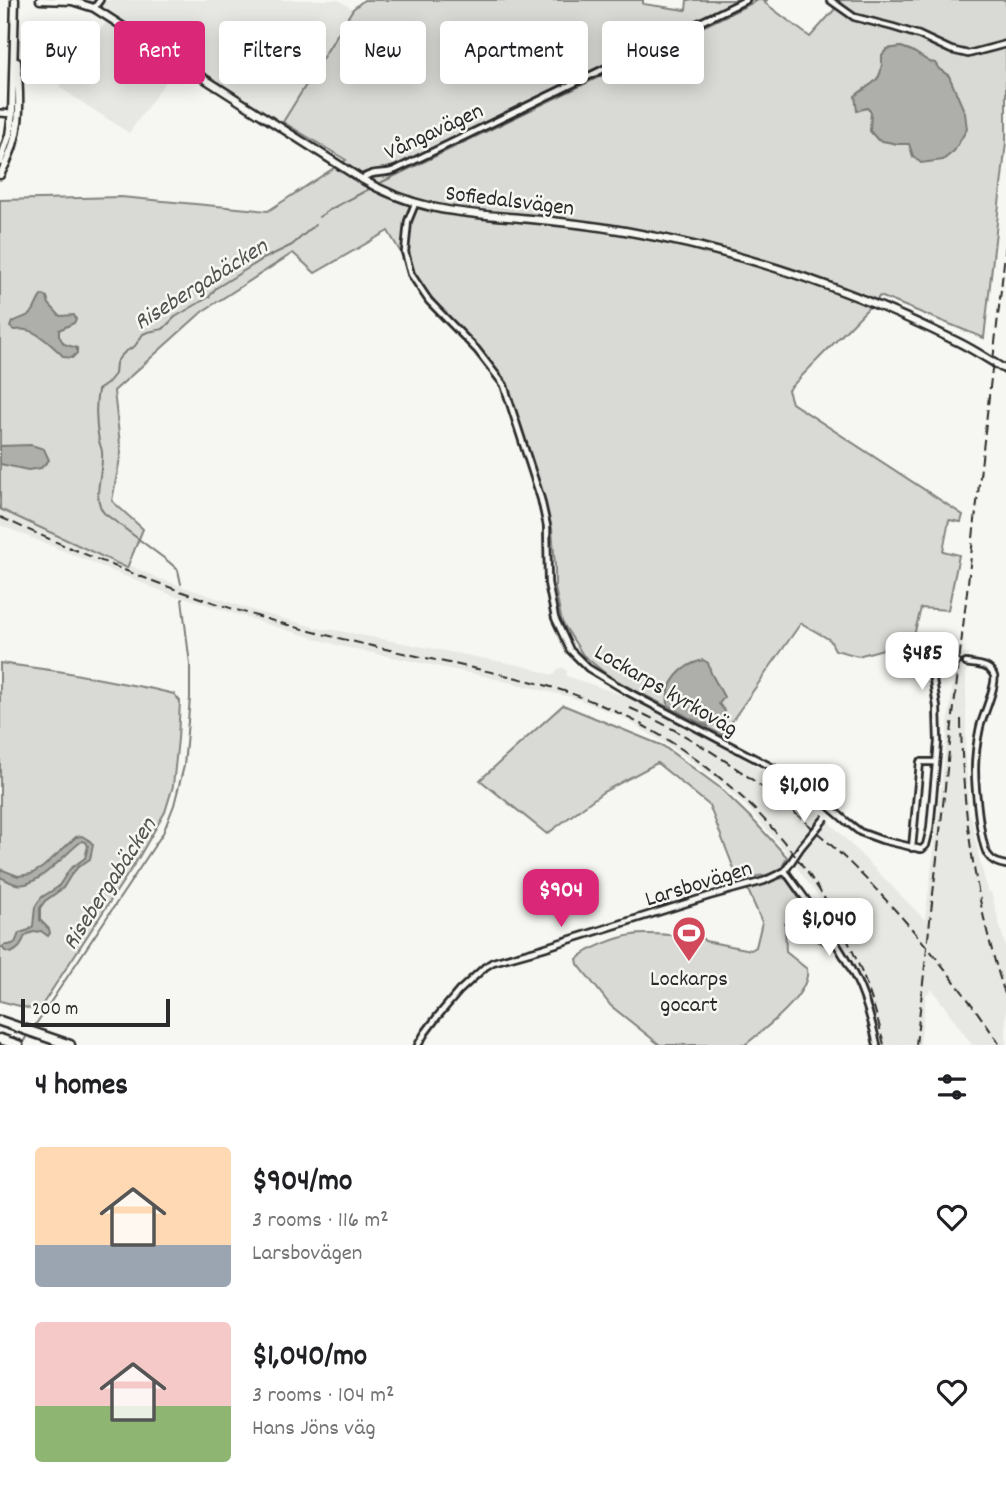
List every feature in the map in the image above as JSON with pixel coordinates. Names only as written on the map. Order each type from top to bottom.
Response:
[{"type":"highway","points":[[0,1021],[70,1045]]},
{"type":"highway","points":[[4,1040],[18,1045]]},
{"type":"main road","points":[[0,175],[14,146],[20,93],[15,0]]},
{"type":"main road","name":"Sofiedalsvägen","points":[[40,0],[72,1],[94,8],[364,180],[415,204],[451,212],[622,231],[687,243],[746,259],[784,270],[891,310],[958,342],[1006,370]]},
{"type":"main road","points":[[0,162],[16,114]]},
{"type":"street","points":[[94,8],[100,0]]},
{"type":"street","name":"Vångavägen","points":[[364,180],[369,173],[395,170],[746,0]]},
{"type":"street","points":[[830,0],[855,17],[919,35],[951,50],[968,54],[1006,44]]},
{"type":"street","points":[[0,113],[16,114]]},
{"type":"street","name":"Lockarps kyrkoväg","points":[[415,204],[408,221],[405,252],[411,274],[429,301],[477,350],[504,385],[541,499],[547,526],[548,583],[555,618],[570,650],[588,668],[618,686],[802,783],[860,832],[912,848]]},
{"type":"street","points":[[936,762],[920,762],[912,848],[922,849],[928,842],[930,829],[936,762],[938,722],[932,673],[942,663],[957,662]]},
{"type":"street","points":[[967,663],[986,667],[992,671],[995,678],[976,747],[975,772],[985,849],[998,864],[1006,865]]},
{"type":"street","name":"Larsbovägen","points":[[418,1045],[436,1017],[459,991],[493,962],[764,881],[785,870],[832,809]]},
{"type":"street","points":[[785,870],[856,978],[877,1045]]},
{"type":"shaded area","points":[[69,0],[338,0],[353,9],[346,21],[340,21],[340,30],[326,53],[326,21],[219,21],[219,84],[307,84],[277,132],[202,84],[205,84],[205,21],[114,21],[114,84],[164,84],[129,133],[59,87],[61,84],[100,84],[100,30],[113,15],[94,5]]},
{"type":"shaded area","points":[[364,0],[643,0],[643,4],[686,10],[687,0],[767,0],[765,3],[810,37],[835,9],[826,0],[1006,0],[1006,142],[984,338],[880,296],[788,390],[792,403],[963,515],[961,522],[949,520],[943,551],[959,555],[948,610],[921,608],[914,635],[916,677],[895,652],[883,649],[858,656],[835,650],[830,640],[801,623],[722,735],[611,678],[583,655],[562,622],[555,588],[552,528],[508,385],[419,283],[388,231],[315,273],[293,253],[203,311],[114,391],[121,453],[112,501],[143,529],[127,568],[0,509],[0,200],[121,197],[268,211],[346,160],[283,122],[307,84],[326,84],[326,53],[340,30],[340,84],[426,84],[426,21],[346,21],[353,9]],"holes":[[[901,47],[912,51],[949,76],[913,156],[910,144],[878,140],[870,131],[869,87],[880,73],[882,55],[887,49]]]},
{"type":"shaded area","points":[[901,47],[935,63],[949,76],[965,113],[967,129],[954,151],[943,160],[921,163],[913,156],[909,144],[878,140],[870,131],[871,112],[867,108],[857,111],[855,96],[879,76],[882,55],[887,49]]},
{"type":"shaded area","points":[[42,295],[47,297],[49,304],[60,316],[74,315],[76,319],[74,323],[59,330],[64,344],[77,348],[77,353],[72,358],[64,357],[31,331],[14,330],[10,327],[12,322],[31,313]]},
{"type":"shaded area","points":[[31,445],[44,449],[49,460],[41,468],[28,470],[0,464],[0,446]]},
{"type":"shaded area","points":[[0,507],[160,579],[258,612],[322,629],[523,666],[549,674],[555,675],[562,667],[567,671],[566,676],[660,711],[757,767],[823,816],[925,920],[955,677],[957,656],[954,653],[970,654],[966,658],[965,745],[969,814],[988,892],[991,892],[1006,949],[1006,1045],[972,1045],[932,989],[926,995],[920,1045],[879,1045],[863,989],[838,932],[822,902],[784,849],[747,807],[718,781],[679,752],[622,717],[566,696],[344,647],[174,596],[0,525]]},
{"type":"shaded area","points":[[703,660],[708,663],[724,697],[719,704],[725,711],[723,717],[710,726],[668,705],[672,682],[682,670]]},
{"type":"shaded area","points":[[0,663],[153,689],[174,694],[180,701],[173,786],[165,812],[139,857],[42,1005],[35,1010],[0,1001]]},
{"type":"shaded area","points":[[563,705],[663,746],[719,787],[787,857],[779,873],[738,879],[709,805],[657,763],[603,792],[547,834],[480,780]]},
{"type":"shaded area","points":[[82,836],[93,845],[90,859],[78,867],[63,888],[40,908],[40,920],[49,929],[48,936],[41,931],[32,932],[24,937],[17,950],[11,953],[5,951],[2,947],[15,943],[19,933],[33,926],[38,902],[58,887],[70,869],[85,858],[88,846],[82,841],[41,876],[24,884],[0,877],[0,869],[18,876],[31,874],[43,867],[76,837]]},
{"type":"shaded area","name":"Lockarps gocart","points":[[783,878],[829,943],[827,946],[785,924],[786,952],[807,969],[806,979],[802,990],[785,1011],[745,1045],[660,1045],[611,1006],[578,964],[577,959],[596,947],[639,934],[691,938],[698,934],[705,941],[751,950],[756,947],[762,922],[747,888]]},
{"type":"waterway","name":"Risebergabäcken","points":[[378,184],[758,0]]},
{"type":"waterway","name":"Risebergabäcken","points":[[319,217],[373,187]]},
{"type":"waterway","name":"Risebergabäcken","points":[[181,584],[178,570],[104,513],[100,507],[98,492],[102,452],[97,422],[98,390],[115,374],[116,363],[120,357],[135,346],[143,334],[163,329],[175,317],[209,297],[216,288],[292,245],[315,225]]},
{"type":"waterway","name":"Risebergabäcken","points":[[32,1030],[163,833],[174,805],[184,766],[190,698],[190,665],[182,599]]},
{"type":"waterway","name":"Risebergabäcken","points":[[22,1044],[28,1034]]},
{"type":"railway","points":[[916,1045],[1006,245]]},
{"type":"railway","points":[[0,517],[136,575],[241,611],[334,637],[515,677],[564,691],[622,715],[676,746],[726,783],[770,826],[809,875],[841,928],[866,985],[884,1045]]},
{"type":"railway","points":[[630,708],[685,736],[738,770],[789,808],[837,851],[883,896],[925,945],[1000,1045]]},
{"type":"railway","points":[[961,719],[964,789],[973,860],[986,929],[1006,997]]},
{"type":"place","name":"Lockarps gocart","points":[[689,963]]}]
